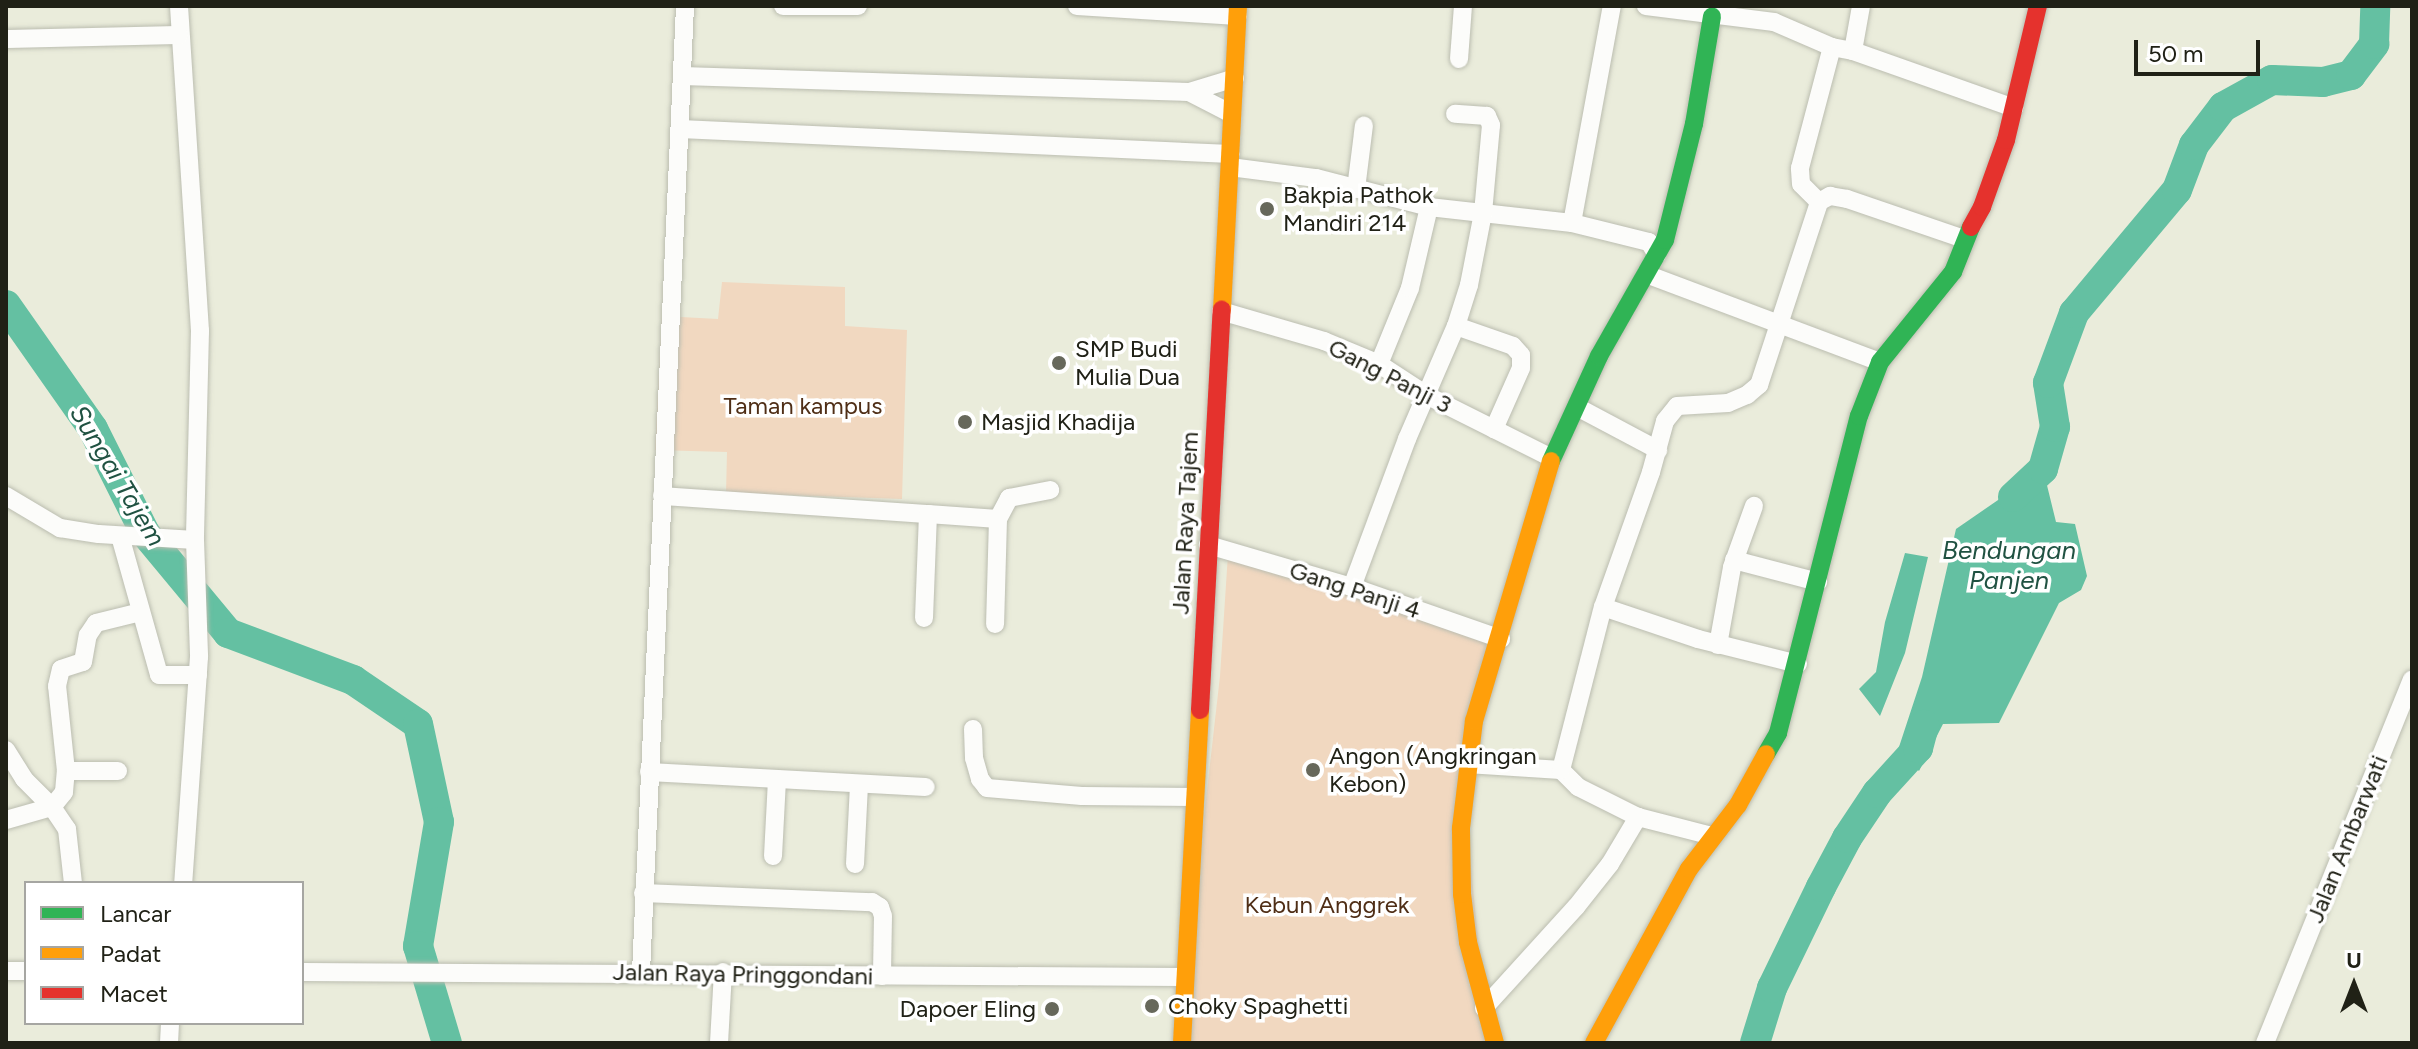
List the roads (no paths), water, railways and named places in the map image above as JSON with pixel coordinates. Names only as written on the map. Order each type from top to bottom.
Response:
[{"type":"street","points":[[179,6],[200,331],[195,581],[185,671],[183,881]]},
{"type":"street","points":[[641,972],[672,217],[680,129],[685,6]]},
{"type":"street","points":[[783,6],[858,6]]},
{"type":"street","points":[[1077,6],[1238,11]]},
{"type":"street","points":[[1459,59],[1463,6]]},
{"type":"street","points":[[1572,223],[1612,6]]},
{"type":"street","points":[[1646,6],[1712,16],[1777,14],[1832,47],[1853,51],[2014,108]]},
{"type":"street","points":[[1853,51],[1861,6]]},
{"type":"street","points":[[1594,1043],[1689,869],[1759,772],[1778,733],[1798,664],[1850,444],[1880,362],[1953,272],[1964,239],[1988,191],[2014,108],[2038,6]]},
{"type":"street","name":"Jalan Raya Tajem","points":[[1182,1043],[1183,977],[1238,11]]},
{"type":"street","points":[[1495,1043],[1468,942],[1462,894],[1461,828],[1474,721],[1501,639],[1552,458],[1599,356],[1657,255],[1681,182],[1712,16]]},
{"type":"street","points":[[6,39],[179,35]]},
{"type":"street","points":[[1819,202],[1801,184],[1800,168],[1832,47]]},
{"type":"street","points":[[682,76],[1189,92],[1235,78]]},
{"type":"street","points":[[1189,92],[1232,114]]},
{"type":"street","points":[[1352,587],[1402,452],[1456,326],[1469,285],[1483,213],[1490,120],[1481,114],[1455,114]]},
{"type":"street","points":[[1356,189],[1364,125]]},
{"type":"street","points":[[680,129],[1230,161],[1316,178],[1429,207],[1572,223],[1649,242],[1657,255]]},
{"type":"street","points":[[1561,770],[1603,607],[1658,450],[1665,421],[1677,406],[1728,403],[1754,391],[1768,362],[1819,202],[1830,196],[1847,199],[1964,239]]},
{"type":"street","points":[[1379,364],[1410,288],[1429,207]]},
{"type":"street","points":[[1646,274],[1880,362]]},
{"type":"street","name":"Gang Panji 3","points":[[1221,311],[1324,341],[1379,364],[1428,396],[1552,458]]},
{"type":"street","points":[[1456,326],[1513,346],[1521,355],[1521,368],[1494,429]]},
{"type":"street","points":[[1577,407],[1658,450]]},
{"type":"street","points":[[995,624],[998,519],[1009,498],[1050,490]]},
{"type":"street","points":[[6,496],[60,528],[195,540]]},
{"type":"street","points":[[662,496],[998,519]]},
{"type":"street","points":[[1718,645],[1734,560],[1754,506]]},
{"type":"street","points":[[924,618],[928,514]]},
{"type":"street","points":[[125,536],[157,671],[185,671]]},
{"type":"street","name":"Gang Panji 4","points":[[1208,545],[1352,587],[1501,639]]},
{"type":"street","points":[[1734,560],[1818,582]]},
{"type":"street","points":[[1603,607],[1718,645],[1798,664]]},
{"type":"street","points":[[6,820],[52,807],[64,792],[66,771],[58,675],[66,666],[83,662],[88,635],[96,623],[141,612]]},
{"type":"street","name":"Jalan Ambarwati","points":[[2265,1043],[2412,680]]},
{"type":"street","points":[[973,729],[974,758],[980,779],[987,788],[1082,796],[1194,797]]},
{"type":"street","points":[[6,750],[24,779],[52,807],[67,829],[73,881]]},
{"type":"street","points":[[1467,764],[1561,770],[1578,787],[1638,817],[1712,836]]},
{"type":"street","points":[[66,771],[118,771]]},
{"type":"street","points":[[649,772],[926,787]]},
{"type":"street","points":[[773,856],[777,779]]},
{"type":"street","points":[[855,864],[859,784]]},
{"type":"street","points":[[1484,1008],[1576,907],[1610,864],[1638,817]]},
{"type":"street","points":[[643,893],[872,902],[880,907],[883,916],[882,976]]},
{"type":"street","name":"Jalan Raya Pringgondani","points":[[304,972],[1183,977]]},
{"type":"street","points":[[719,1043],[723,972]]},
{"type":"water","name":"Bendungan Panjen","points":[[2043,469],[2056,522],[2075,524],[2087,576],[2081,590],[2059,603],[1999,723],[1943,724],[1919,771],[1898,750],[1922,677],[1956,529]]},
{"type":"water","points":[[1905,553],[1928,557],[1905,653],[1880,716],[1859,689],[1876,672],[1885,622]]},
{"type":"waterway","points":[[2013,497],[2043,469],[2055,427],[2048,383],[2074,313],[2177,190],[2194,145],[2223,107],[2272,80],[2323,82],[2351,75],[2374,44],[2375,6]]},
{"type":"waterway","name":"Sungai Tajem","points":[[6,305],[93,429],[145,533],[228,633],[353,680],[418,724],[439,822],[418,946],[447,1043]]},
{"type":"waterway","points":[[1755,1043],[1772,988],[1847,838],[1877,793],[1918,748],[1924,725]]},
{"type":"place","name":"Bakpia Pathok Mandiri 214","points":[[1267,209]]},
{"type":"place","name":"SMP Budi Mulia Dua","points":[[1059,363]]},
{"type":"place","name":"Masjid Khadija","points":[[965,422]]},
{"type":"place","name":"Angon (Angkringan Kebon)","points":[[1313,770]]},
{"type":"place","name":"Choky Spaghetti","points":[[1152,1006]]},
{"type":"place","name":"Dapoer Eling","points":[[1052,1009]]},
{"type":"park label","name":"Taman kampus","points":[[803,406]]},
{"type":"park label","name":"Kebun Anggrek","points":[[1327,905]]}]
